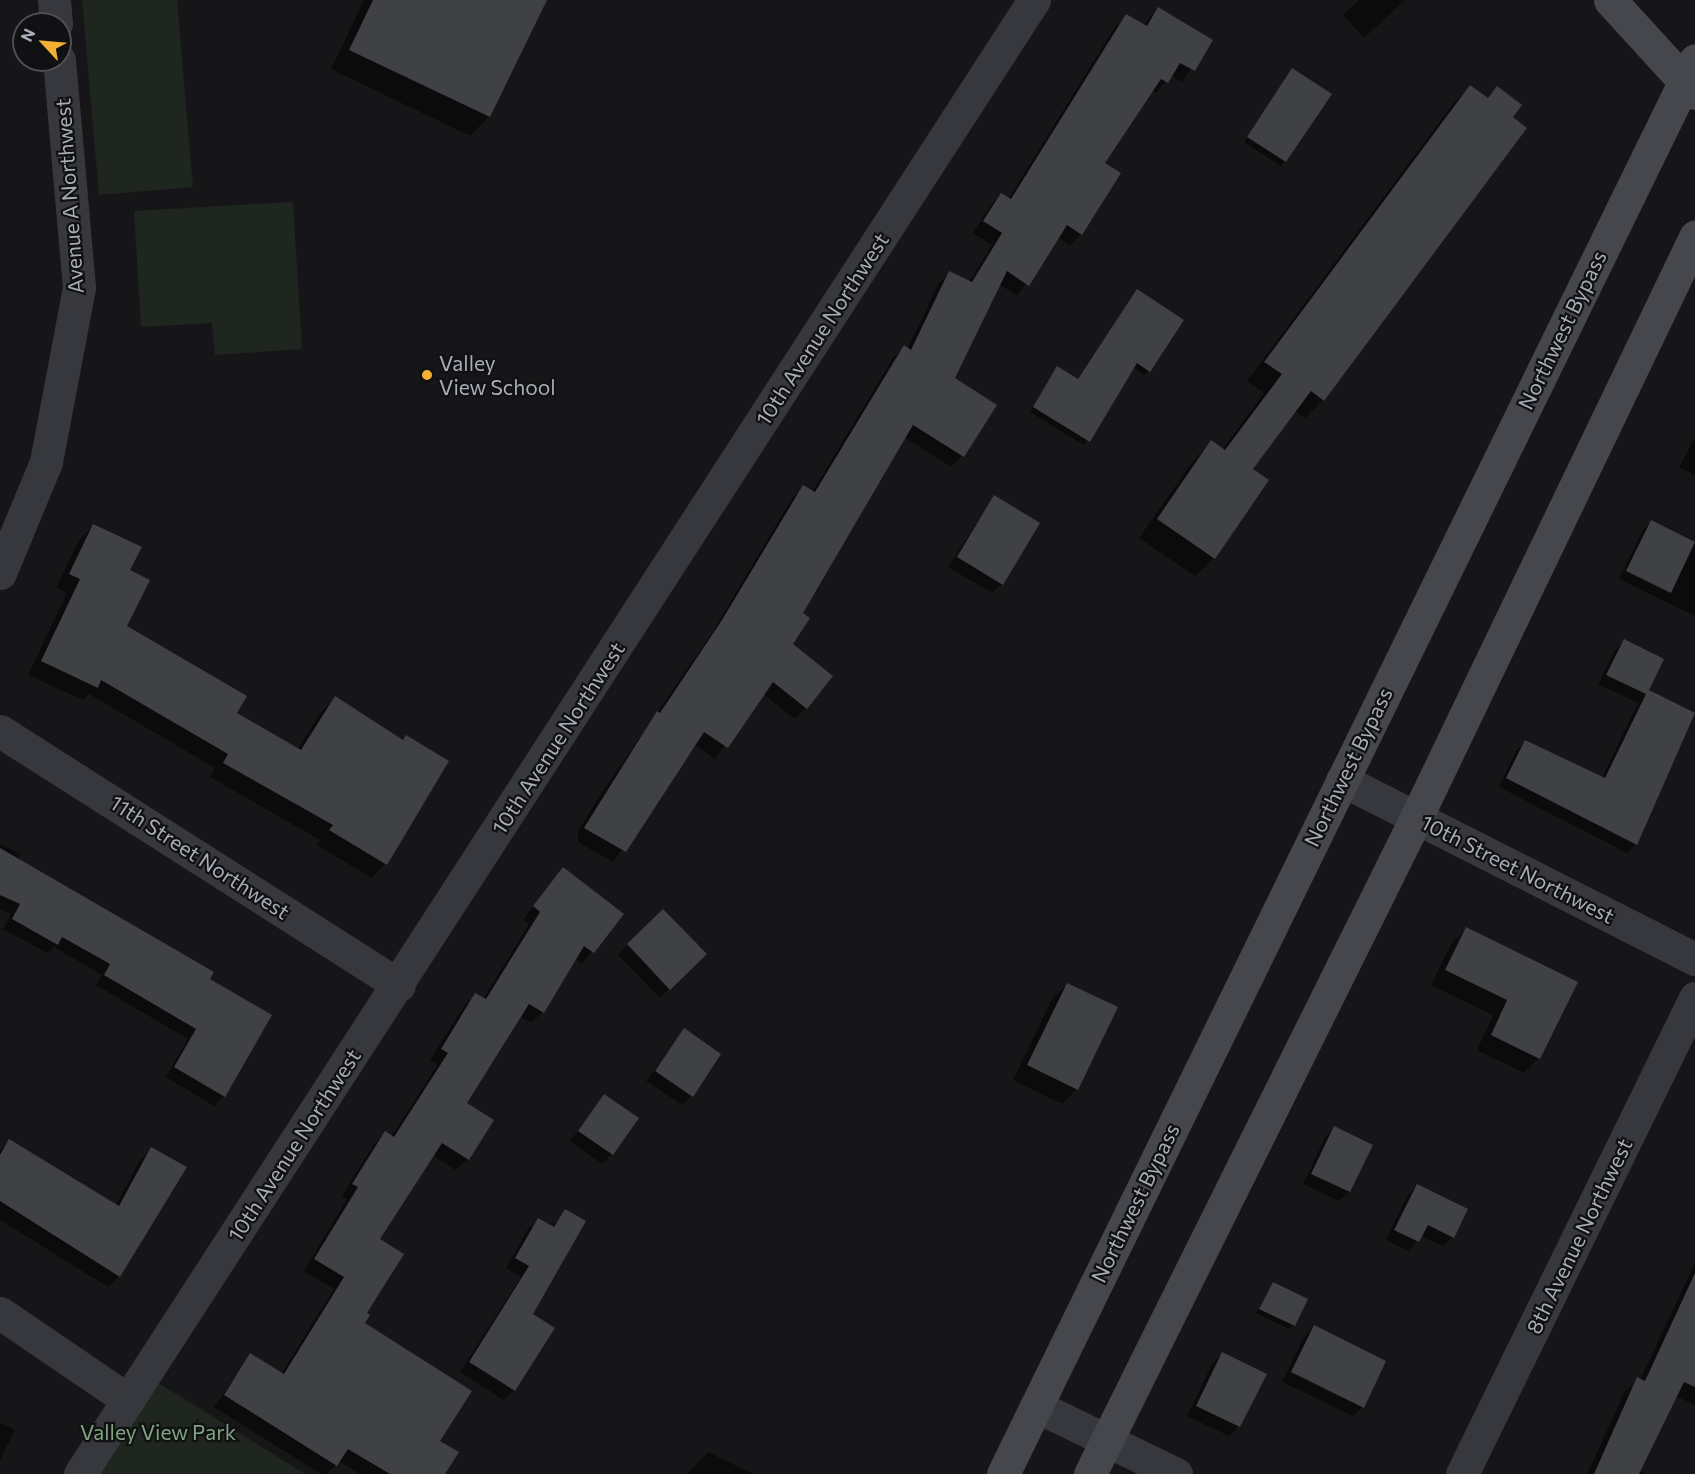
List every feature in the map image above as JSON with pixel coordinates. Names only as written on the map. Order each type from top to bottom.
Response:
[{"type":"main road","points":[[1610,0],[1691,79]]},
{"type":"main road","name":"Northwest Bypass","points":[[1003,1474],[1342,780],[1691,79]]},
{"type":"main road","points":[[1090,1474],[1416,818],[1695,237]]},
{"type":"street","name":"10th Avenue Northwest","points":[[80,1474],[399,985],[1034,0]]},
{"type":"street","name":"Avenue A Northwest","points":[[0,573],[46,462],[79,288],[60,72]]},
{"type":"street","name":"11th Street Northwest","points":[[0,732],[399,985]]},
{"type":"street","name":"10th Street Northwest","points":[[1342,780],[1695,958]]},
{"type":"street","name":"8th Avenue Northwest","points":[[1462,1474],[1695,998]]},
{"type":"street","points":[[0,1313],[128,1400]]},
{"type":"street","points":[[1036,1406],[1176,1474]]},
{"type":"green space","points":[[82,0],[177,0],[193,187],[99,195]]},
{"type":"green space","points":[[293,202],[302,349],[215,355],[212,323],[141,327],[134,211]]},
{"type":"green space","name":"Valley View Park","points":[[144,1374],[305,1474],[80,1474]]},
{"type":"building","points":[[373,0],[547,0],[490,117],[349,50]]},
{"type":"building","points":[[1158,7],[1213,40],[1195,71],[1180,63],[1168,83],[1161,79],[1105,163],[1121,173],[1082,235],[1067,225],[1029,286],[1007,271],[955,378],[997,405],[964,457],[913,425],[803,613],[810,618],[793,644],[833,676],[807,709],[773,682],[728,748],[704,732],[626,852],[584,828],[657,711],[660,713],[722,620],[803,485],[815,492],[904,345],[911,350],[949,271],[972,282],[1002,233],[983,221],[1001,193],[1011,199],[1126,14],[1147,26]]},
{"type":"building","points":[[1292,68],[1332,94],[1286,162],[1247,137]]},
{"type":"building","points":[[1470,85],[1488,98],[1497,86],[1522,105],[1513,117],[1527,128],[1324,401],[1311,391],[1253,469],[1269,480],[1215,559],[1157,519],[1211,440],[1225,450],[1282,374],[1264,362]]},
{"type":"building","points":[[1137,289],[1184,320],[1150,372],[1137,363],[1090,442],[1033,407],[1057,366],[1078,379]]},
{"type":"building","points":[[994,495],[1040,523],[1003,585],[957,557]]},
{"type":"building","points":[[1651,520],[1695,542],[1671,593],[1626,571]]},
{"type":"building","points":[[93,524],[142,547],[130,570],[150,580],[127,626],[247,696],[237,713],[301,750],[335,696],[403,740],[406,735],[449,761],[387,865],[329,830],[333,825],[223,763],[228,754],[101,680],[98,688],[41,661],[80,579],[69,574]]},
{"type":"building","points":[[1624,639],[1664,659],[1649,690],[1695,713],[1637,845],[1506,778],[1525,740],[1605,778],[1646,694],[1606,675]]},
{"type":"building","points":[[0,848],[214,972],[210,979],[272,1015],[225,1097],[174,1067],[196,1029],[104,975],[110,964],[62,937],[58,945],[12,919],[20,904],[0,895]]},
{"type":"building","points":[[563,867],[624,914],[594,953],[584,946],[544,1013],[529,1004],[467,1103],[494,1120],[469,1160],[442,1143],[380,1239],[404,1254],[367,1313],[370,1315],[365,1323],[472,1391],[440,1441],[459,1452],[445,1474],[390,1474],[348,1449],[337,1466],[224,1395],[250,1353],[284,1374],[344,1277],[314,1259],[358,1187],[352,1184],[385,1131],[394,1137],[448,1053],[441,1049],[475,993],[486,999],[540,912],[533,906]]},
{"type":"building","points":[[663,909],[707,954],[670,990],[627,944]]},
{"type":"building","points":[[1466,927],[1578,982],[1540,1059],[1491,1035],[1507,1000],[1445,970]]},
{"type":"building","points":[[1067,983],[1118,1007],[1078,1090],[1027,1065]]},
{"type":"building","points":[[684,1028],[721,1054],[693,1097],[655,1071]]},
{"type":"building","points":[[604,1094],[639,1118],[613,1155],[578,1131]]},
{"type":"building","points":[[1334,1126],[1373,1145],[1350,1192],[1311,1174]]},
{"type":"building","points":[[9,1139],[119,1206],[151,1147],[187,1167],[120,1277],[0,1201],[0,1155]]},
{"type":"building","points":[[1417,1184],[1468,1209],[1454,1238],[1428,1225],[1419,1242],[1394,1230]]},
{"type":"building","points":[[565,1209],[586,1221],[533,1314],[555,1328],[515,1391],[469,1362],[529,1266],[515,1258],[538,1218],[554,1227]]},
{"type":"building","points":[[1695,1273],[1695,1387],[1684,1382],[1639,1474],[1594,1474],[1637,1377],[1645,1381]]},
{"type":"building","points":[[1273,1282],[1308,1299],[1295,1326],[1259,1309]]},
{"type":"building","points":[[1314,1325],[1386,1361],[1364,1408],[1291,1372]]},
{"type":"building","points":[[1222,1352],[1267,1374],[1240,1427],[1196,1406]]},
{"type":"place","name":"Valley View School","points":[[427,375]]}]
